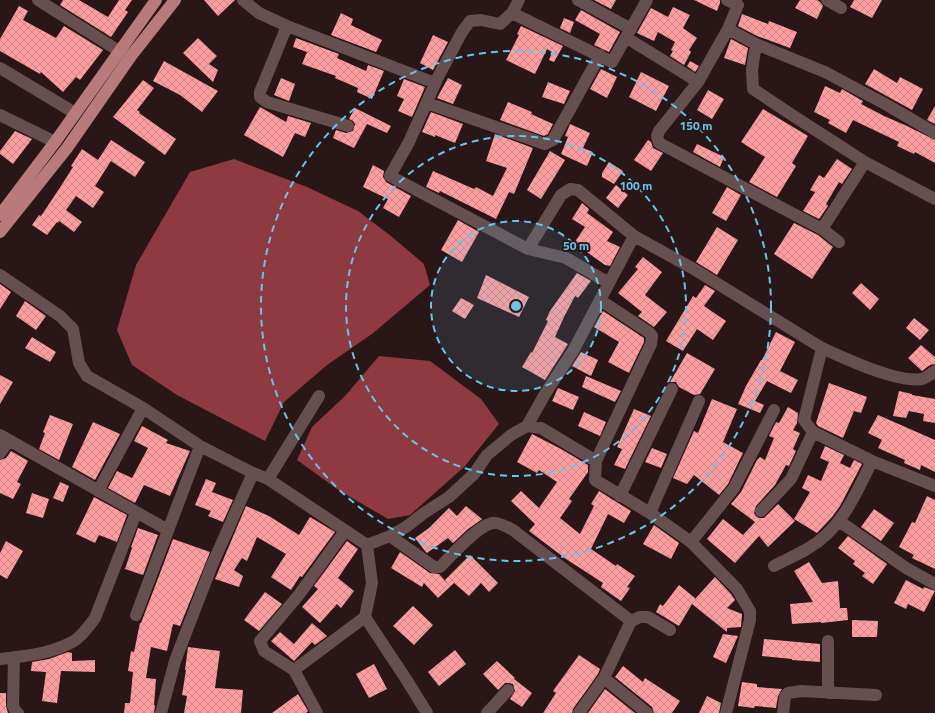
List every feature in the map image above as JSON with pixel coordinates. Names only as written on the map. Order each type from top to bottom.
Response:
[{"type":"main road","points":[[0,215],[55,142],[156,0]]},
{"type":"main road","points":[[0,232],[67,148],[131,56],[175,0]]},
{"type":"street","points":[[38,0],[119,51]]},
{"type":"street","points":[[243,0],[259,13],[287,26],[435,83]]},
{"type":"street","points":[[519,0],[512,13],[499,24],[481,20],[470,21],[462,32],[435,83],[410,142],[390,176],[528,249],[566,258],[609,283]]},
{"type":"street","points":[[578,0],[698,82]]},
{"type":"street","points":[[512,13],[612,62],[647,0]]},
{"type":"street","points":[[727,0],[738,5],[728,29],[698,82],[659,131],[657,136],[659,143],[822,229],[839,242]]},
{"type":"street","points":[[827,0],[841,8]]},
{"type":"street","points":[[287,26],[260,92],[260,97],[267,102],[348,126]]},
{"type":"street","points":[[728,29],[756,44],[825,72],[887,105],[935,133]]},
{"type":"street","points":[[756,44],[752,70],[753,88],[865,162],[935,199]]},
{"type":"street","points":[[427,103],[545,144],[553,140],[600,56]]},
{"type":"street","points":[[0,68],[75,113]]},
{"type":"street","points":[[0,115],[55,142]]},
{"type":"street","points":[[822,229],[865,162]]},
{"type":"street","points":[[528,249],[561,196],[570,189],[578,190],[634,236],[692,268],[822,348],[890,375],[907,380],[924,379],[935,371]]},
{"type":"street","points":[[367,545],[390,536],[406,527],[449,497],[474,474],[487,455],[510,435],[527,426],[545,394],[573,351],[634,236]]},
{"type":"street","points":[[0,275],[60,316],[73,329],[79,363],[87,376],[142,408],[200,446],[268,479],[367,545]]},
{"type":"street","points":[[600,300],[650,333],[652,344],[596,461],[595,480],[650,513],[691,542],[737,589],[750,611],[750,620],[726,713]]},
{"type":"street","points":[[822,348],[804,420],[813,432],[872,461],[935,486]]},
{"type":"street","points":[[620,496],[672,389]]},
{"type":"street","points":[[268,479],[319,396]]},
{"type":"street","points":[[650,513],[698,401]]},
{"type":"street","points":[[98,491],[142,408]]},
{"type":"street","points":[[691,542],[734,488],[774,410]]},
{"type":"street","points":[[527,426],[541,428],[596,461]]},
{"type":"street","points":[[761,512],[791,479],[813,432]]},
{"type":"street","points":[[0,453],[4,437],[168,530]]},
{"type":"street","points":[[136,615],[200,446]]},
{"type":"street","points":[[774,566],[814,545],[831,531],[840,521],[848,508],[872,461]]},
{"type":"street","points":[[161,713],[180,646],[212,565],[253,473]]},
{"type":"street","points":[[0,659],[50,651],[74,641],[85,632],[95,618],[136,513]]},
{"type":"street","points":[[840,521],[906,568],[935,584]]},
{"type":"street","points":[[390,536],[434,567],[440,567],[481,527],[493,522],[498,523],[513,530],[631,621]]},
{"type":"street","points":[[317,713],[294,670],[264,651],[260,641],[298,596],[345,531]]},
{"type":"street","points":[[294,670],[365,617],[372,583],[367,545]]},
{"type":"street","points":[[365,617],[406,678],[427,713]]},
{"type":"street","points":[[579,713],[604,678],[631,621],[640,617],[648,617],[670,630]]},
{"type":"street","points":[[828,641],[828,693]]},
{"type":"street","points":[[14,657],[13,706],[18,713]]},
{"type":"street","points":[[604,678],[647,713]]},
{"type":"street","points":[[487,713],[508,690]]},
{"type":"street","points":[[783,713],[785,697],[788,693],[801,691],[876,695]]},
{"type":"shaded area","points":[[234,159],[307,187],[358,211],[424,264],[430,285],[372,334],[327,365],[284,402],[265,441],[177,395],[132,365],[117,330],[136,265],[190,172]]},
{"type":"shaded area","points":[[379,356],[430,361],[481,399],[499,424],[464,467],[410,515],[388,519],[340,491],[297,460],[312,427],[346,395]]},
{"type":"building","points":[[63,0],[79,0],[108,17],[119,0],[132,0],[125,10],[128,12],[111,37],[60,5]]},
{"type":"building","points":[[204,0],[235,0],[218,16]]},
{"type":"building","points":[[594,0],[616,0],[611,9]]},
{"type":"building","points":[[694,0],[720,0],[720,3],[717,11]]},
{"type":"building","points":[[800,0],[817,0],[820,2],[823,6],[817,19],[795,8]]},
{"type":"building","points":[[854,0],[882,0],[872,18],[850,7]]},
{"type":"building","points":[[19,6],[28,11],[23,20],[56,38],[64,26],[103,50],[80,80],[76,77],[63,92],[41,72],[40,74],[0,51],[0,39]]},
{"type":"building","points":[[673,7],[690,15],[683,28],[697,38],[689,50],[691,52],[684,65],[670,56],[675,42],[658,32],[654,41],[637,33],[651,8],[668,17]]},
{"type":"building","points":[[581,10],[620,32],[609,52],[594,45],[600,34],[575,20]]},
{"type":"building","points":[[341,13],[353,19],[351,25],[382,40],[376,52],[331,35]]},
{"type":"building","points":[[742,14],[768,24],[769,21],[797,32],[790,48],[757,36],[738,26]]},
{"type":"building","points":[[564,18],[574,22],[570,33],[560,28]]},
{"type":"building","points":[[521,26],[563,46],[554,62],[549,60],[552,52],[547,49],[535,74],[506,60],[519,35],[517,34]]},
{"type":"building","points":[[433,35],[448,42],[433,70],[420,63]]},
{"type":"building","points":[[198,38],[217,56],[209,64],[218,70],[213,82],[183,53]]},
{"type":"building","points":[[296,38],[339,54],[337,58],[366,71],[368,65],[384,71],[372,99],[357,92],[358,88],[335,78],[336,76],[302,64],[307,52],[293,47]]},
{"type":"building","points":[[731,39],[748,48],[745,65],[724,58]]},
{"type":"building","points":[[164,61],[218,91],[202,112],[180,95],[153,81]]},
{"type":"building","points":[[690,61],[699,66],[695,72],[687,66]]},
{"type":"building","points":[[601,69],[617,77],[607,98],[590,89]]},
{"type":"building","points":[[874,69],[897,83],[900,77],[923,89],[912,110],[865,84]]},
{"type":"building","points":[[641,72],[669,86],[656,111],[629,97]]},
{"type":"building","points":[[281,78],[295,84],[289,101],[274,95]]},
{"type":"building","points":[[448,78],[462,85],[453,104],[437,98]]},
{"type":"building","points":[[404,79],[425,87],[412,117],[398,111],[404,99],[397,96]]},
{"type":"building","points":[[143,80],[154,88],[137,110],[140,112],[139,113],[176,139],[165,155],[113,117]]},
{"type":"building","points":[[548,82],[570,91],[564,104],[542,97]]},
{"type":"building","points":[[825,86],[840,93],[842,89],[863,101],[861,104],[935,140],[935,163],[915,152],[914,154],[897,146],[899,142],[853,120],[846,133],[828,123],[830,120],[814,112]]},
{"type":"building","points":[[708,90],[724,99],[712,119],[697,110]]},
{"type":"building","points":[[508,102],[532,112],[531,114],[553,124],[548,134],[544,136],[500,120]]},
{"type":"building","points":[[935,106],[935,124],[927,120]]},
{"type":"building","points":[[260,107],[286,122],[288,116],[311,123],[305,137],[295,133],[283,157],[244,135]]},
{"type":"building","points":[[355,108],[391,126],[387,133],[367,124],[354,148],[333,138],[336,130],[346,133],[353,131],[355,124],[349,119]]},
{"type":"building","points":[[763,109],[808,136],[792,163],[796,166],[777,197],[749,182],[765,157],[741,142]]},
{"type":"building","points":[[431,112],[463,124],[455,143],[435,135],[435,137],[422,132]]},
{"type":"building","points":[[570,124],[590,133],[583,148],[593,152],[587,166],[561,154],[568,137],[565,136]]},
{"type":"building","points":[[15,131],[32,139],[13,164],[0,154],[0,151]]},
{"type":"building","points":[[495,134],[533,148],[514,194],[509,192],[496,219],[440,191],[439,193],[426,187],[433,171],[474,189],[476,187],[493,196],[507,168],[486,161]]},
{"type":"building","points":[[111,140],[145,162],[135,177],[111,161],[95,186],[104,192],[93,208],[76,196],[66,210],[82,222],[74,232],[59,221],[47,235],[32,225],[39,215],[41,216],[61,186],[82,149],[98,160]]},
{"type":"building","points":[[648,140],[651,142],[653,148],[663,153],[651,171],[634,160]]},
{"type":"building","points":[[697,144],[724,157],[720,167],[693,152]]},
{"type":"building","points":[[550,151],[565,160],[541,199],[527,190]]},
{"type":"building","points":[[837,159],[852,169],[842,184],[839,182],[826,204],[828,206],[819,219],[803,211],[815,192],[810,190],[819,175],[824,178]]},
{"type":"building","points":[[609,162],[623,171],[614,184],[602,177],[602,173]]},
{"type":"building","points":[[373,165],[384,171],[383,177],[386,182],[411,196],[399,217],[383,208],[388,199],[363,187]]},
{"type":"building","points":[[616,185],[628,195],[618,208],[606,198]]},
{"type":"building","points":[[727,187],[741,195],[726,221],[712,213]]},
{"type":"building","points":[[582,203],[589,209],[587,213],[613,232],[607,241],[620,247],[610,266],[605,265],[574,243],[585,227],[572,219]]},
{"type":"building","points":[[458,220],[479,232],[462,262],[441,250]]},
{"type":"building","points":[[794,223],[818,235],[833,247],[812,279],[774,254]]},
{"type":"building","points":[[717,227],[738,240],[717,275],[696,262]]},
{"type":"building","points":[[643,257],[662,272],[645,295],[667,312],[654,327],[638,316],[642,312],[618,293],[638,269],[635,267]]},
{"type":"building","points":[[577,273],[591,281],[578,298],[575,296],[564,317],[555,337],[568,344],[545,380],[522,367],[531,352],[532,353],[548,321],[546,320],[550,311]]},
{"type":"building","points":[[486,275],[529,297],[519,317],[477,298]]},
{"type":"building","points":[[861,283],[879,299],[870,310],[852,293]]},
{"type":"building","points":[[0,284],[11,292],[0,309]]},
{"type":"building","points":[[705,285],[715,291],[704,306],[726,321],[713,340],[697,329],[683,351],[666,341],[693,296],[696,298]]},
{"type":"building","points":[[461,298],[474,305],[465,319],[452,311]]},
{"type":"building","points":[[25,301],[46,316],[36,330],[16,316]]},
{"type":"building","points":[[603,311],[644,338],[644,342],[629,373],[608,362],[619,342],[594,327]]},
{"type":"building","points":[[914,318],[929,330],[920,340],[906,328]]},
{"type":"building","points":[[776,332],[795,342],[780,371],[798,380],[791,393],[767,381],[755,401],[764,405],[760,413],[738,404],[746,386],[762,360]]},
{"type":"building","points":[[32,337],[56,352],[50,362],[25,348]]},
{"type":"building","points":[[921,345],[935,357],[935,364],[930,365],[922,371],[908,358]]},
{"type":"building","points":[[581,352],[598,360],[591,376],[572,366]]},
{"type":"building","points":[[687,353],[715,369],[700,394],[694,395],[679,387],[676,382],[670,382]]},
{"type":"building","points":[[0,375],[13,382],[0,404]]},
{"type":"building","points":[[586,376],[621,391],[615,402],[582,387]]},
{"type":"building","points":[[829,383],[867,397],[861,413],[854,411],[843,438],[818,426],[816,423]]},
{"type":"building","points":[[558,388],[579,397],[573,410],[552,401]]},
{"type":"building","points":[[899,391],[935,399],[935,423],[923,421],[924,414],[909,411],[906,418],[893,416]]},
{"type":"building","points":[[712,399],[737,409],[723,442],[743,453],[728,484],[719,495],[694,475],[687,484],[673,478],[694,431],[698,433]]},
{"type":"building","points":[[788,407],[798,413],[797,423],[793,430],[800,433],[793,449],[796,451],[789,466],[786,465],[775,485],[756,506],[754,513],[759,518],[764,518],[778,504],[795,521],[768,547],[759,536],[735,563],[707,539],[723,519],[743,535],[755,522],[731,504],[741,492],[757,460],[760,457],[765,460],[774,438],[769,436],[776,422],[779,423]]},
{"type":"building","points":[[634,409],[651,416],[625,469],[614,465],[622,449],[617,447]]},
{"type":"building","points":[[584,412],[606,422],[600,436],[578,426]]},
{"type":"building","points":[[50,415],[73,424],[59,460],[39,449],[45,433],[43,432]]},
{"type":"building","points":[[878,415],[935,440],[935,472],[921,465],[920,470],[904,463],[905,460],[878,448],[882,440],[868,433]]},
{"type":"building","points":[[93,422],[120,434],[95,480],[72,467]]},
{"type":"building","points":[[142,426],[168,440],[166,443],[190,451],[170,496],[144,485],[135,503],[108,488],[117,471],[132,478],[148,448],[134,441]]},
{"type":"building","points":[[532,434],[588,465],[588,472],[569,499],[572,501],[560,518],[580,534],[594,506],[591,504],[599,491],[631,511],[624,523],[608,514],[591,549],[616,566],[617,564],[635,576],[627,587],[630,588],[621,601],[601,587],[603,583],[566,559],[529,531],[535,524],[511,501],[521,491],[539,508],[557,482],[539,470],[537,473],[517,462]]},
{"type":"building","points":[[825,446],[844,455],[840,463],[850,468],[854,460],[862,464],[840,506],[817,533],[794,519],[810,492],[802,488],[808,475],[821,481],[829,462],[820,458]]},
{"type":"building","points":[[652,448],[667,454],[661,468],[645,462]]},
{"type":"building","points":[[11,451],[28,461],[17,482],[21,484],[13,499],[0,493],[0,460],[6,458]]},
{"type":"building","points":[[206,479],[216,483],[212,492],[233,500],[223,522],[208,516],[211,511],[195,505]]},
{"type":"building","points":[[60,482],[69,486],[63,502],[53,498]]},
{"type":"building","points":[[32,493],[49,499],[43,518],[26,513]]},
{"type":"building","points":[[927,496],[935,500],[935,569],[912,558],[914,555],[899,547],[912,522],[915,523]]},
{"type":"building","points":[[94,497],[127,515],[117,542],[99,535],[95,543],[76,534]]},
{"type":"building","points":[[246,506],[269,516],[299,535],[310,517],[335,532],[302,577],[300,576],[291,590],[271,577],[286,554],[257,537],[247,561],[242,558],[234,570],[243,576],[239,587],[215,579]]},
{"type":"building","points":[[466,506],[482,519],[468,529],[453,543],[448,538],[427,553],[415,538],[429,528],[449,508],[457,516]]},
{"type":"building","points":[[874,509],[894,523],[881,541],[861,527]]},
{"type":"building","points":[[654,525],[679,543],[671,559],[643,544]]},
{"type":"building","points":[[138,528],[158,535],[143,575],[125,569]]},
{"type":"building","points":[[848,536],[887,564],[873,584],[862,576],[865,573],[853,564],[855,561],[838,548]]},
{"type":"building","points":[[173,539],[210,552],[180,626],[173,624],[167,651],[151,647],[146,678],[156,679],[154,713],[124,713],[125,703],[130,703],[133,672],[128,671],[131,651],[134,652],[140,623]]},
{"type":"building","points":[[6,541],[23,551],[7,579],[0,575],[0,553]]},
{"type":"building","points":[[347,541],[358,549],[338,578],[354,591],[341,608],[337,604],[320,623],[302,607],[318,589],[314,586]]},
{"type":"building","points":[[400,552],[430,573],[439,574],[448,584],[445,580],[470,555],[498,583],[489,592],[481,583],[469,596],[454,583],[438,598],[424,583],[422,587],[391,568]]},
{"type":"building","points":[[809,562],[822,583],[838,581],[840,608],[847,608],[848,620],[792,624],[790,604],[813,602],[794,571]]},
{"type":"building","points":[[715,577],[735,600],[727,608],[742,614],[741,627],[727,628],[727,632],[692,604],[679,626],[656,612],[660,604],[663,606],[679,585],[695,599]]},
{"type":"building","points":[[906,580],[923,589],[924,587],[935,591],[924,612],[908,604],[906,609],[894,603]]},
{"type":"building","points":[[265,592],[282,604],[259,631],[244,620]]},
{"type":"building","points":[[413,606],[433,625],[414,645],[393,626]]},
{"type":"building","points":[[852,620],[878,621],[877,637],[852,637]]},
{"type":"building","points":[[312,623],[327,636],[315,645],[312,642],[294,661],[271,641],[280,632],[294,644]]},
{"type":"building","points":[[723,634],[738,636],[726,663],[713,657]]},
{"type":"building","points":[[764,639],[820,644],[820,662],[762,656]]},
{"type":"building","points":[[188,647],[220,651],[215,688],[243,690],[241,713],[184,713],[187,696],[182,695]]},
{"type":"building","points":[[455,650],[466,664],[439,686],[428,672]]},
{"type":"building","points":[[68,652],[72,653],[72,661],[95,660],[95,672],[61,671],[57,703],[42,701],[46,672],[31,671],[32,662],[49,659]]},
{"type":"building","points":[[579,655],[600,669],[598,674],[573,709],[572,713],[543,713],[556,693],[553,691]]},
{"type":"building","points":[[497,661],[515,678],[514,679],[532,693],[522,707],[510,699],[515,691],[513,684],[505,683],[498,690],[483,674]]},
{"type":"building","points":[[374,664],[387,689],[369,698],[356,674]]},
{"type":"building","points":[[623,666],[643,682],[645,678],[680,701],[672,713],[654,713],[652,707],[615,677]]},
{"type":"building","points":[[742,682],[757,684],[757,687],[782,689],[778,696],[776,708],[738,706]]},
{"type":"building","points":[[605,689],[635,713],[588,713]]},
{"type":"building","points":[[0,693],[6,693],[6,706],[8,713],[0,713]]},
{"type":"building","points":[[298,694],[308,711],[306,713],[272,713]]},
{"type":"building","points":[[707,696],[721,703],[719,713],[699,713]]}]
